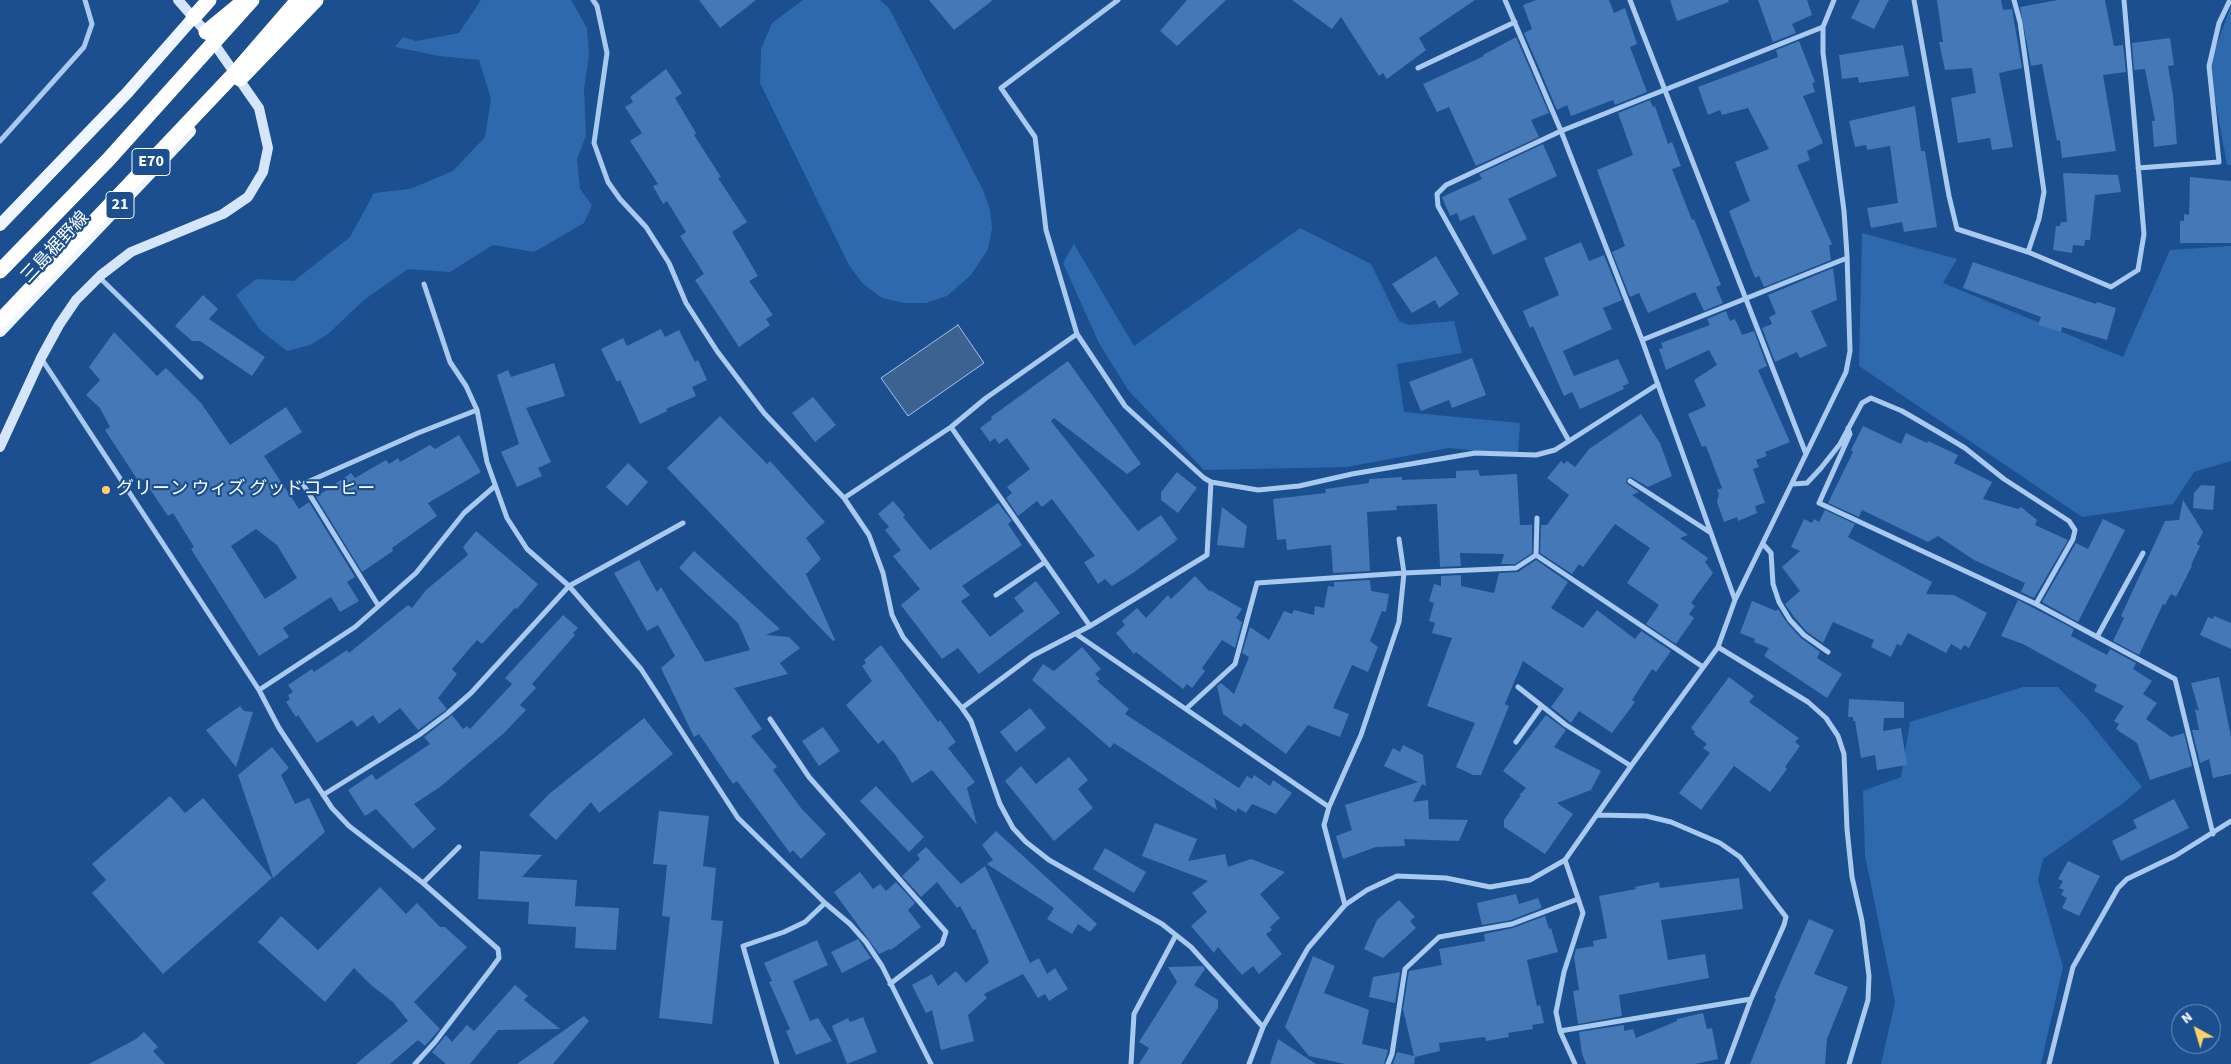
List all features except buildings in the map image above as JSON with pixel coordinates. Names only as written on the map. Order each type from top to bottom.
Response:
[{"type":"highway","points":[[194,18],[208,0]]},
{"type":"highway","points":[[206,32],[245,0]]},
{"type":"highway","name":"E70","points":[[0,271],[108,160],[252,0]]},
{"type":"highway","name":"E70","points":[[0,321],[234,74],[298,0]]},
{"type":"highway","points":[[240,79],[316,0]]},
{"type":"main road","points":[[0,225],[127,93],[194,18]]},
{"type":"main road","name":"三島裾野線","points":[[0,331],[240,79]]},
{"type":"street","points":[[0,141],[84,47],[92,24],[85,0]]},
{"type":"street","points":[[0,447],[41,358],[59,325],[76,300],[98,277],[131,252],[223,214],[248,197],[263,172],[268,148],[259,108],[206,32],[178,0]]},
{"type":"street","points":[[593,0],[597,6],[608,53],[594,143],[608,182],[620,199],[646,227],[669,262],[686,303],[716,351],[764,413],[844,498],[868,534],[883,573],[892,615],[903,637],[962,708],[971,722],[1000,804],[1013,828],[1026,842],[1049,860],[1162,924],[1176,935],[1191,947],[1263,1027]]},
{"type":"street","points":[[1118,0],[1001,88],[1035,137],[1046,230],[1077,334],[1125,406],[1159,439],[1211,482],[1258,490],[1299,486],[1361,472],[1466,454],[1536,456],[1555,450],[1658,384]]},
{"type":"street","points":[[1505,0],[1562,131],[1642,340],[1736,600]]},
{"type":"street","points":[[1630,0],[1806,454]]},
{"type":"street","points":[[1914,0],[1949,196],[1957,229],[2028,252],[2111,287],[2138,270],[2144,234],[2124,0]]},
{"type":"street","points":[[2014,0],[2021,32],[2044,192],[2039,219],[2028,252]]},
{"type":"street","points":[[2138,168],[2219,162],[2209,66],[2219,23],[2230,0]]},
{"type":"street","points":[[1250,1063],[1263,1027],[1308,948],[1345,904],[1396,876],[1446,878],[1490,888],[1530,880],[1565,860],[1718,647],[1736,600],[1846,372],[1850,351],[1844,211],[1824,53],[1823,27],[1831,1]]},
{"type":"street","points":[[1418,68],[1515,22]]},
{"type":"street","points":[[1569,441],[1438,206],[1437,194],[1446,185],[1562,131],[1823,27]]},
{"type":"street","points":[[1642,340],[1847,258]]},
{"type":"street","points":[[98,277],[201,377]]},
{"type":"street","points":[[424,284],[450,362],[466,386],[477,410],[486,462],[507,518],[527,549],[569,586],[641,669],[738,818],[825,903],[850,924],[866,942],[882,966],[931,1064]]},
{"type":"street","points":[[844,498],[951,427],[986,398],[1077,334]]},
{"type":"street","points":[[41,358],[260,690],[279,728],[323,795],[349,826],[423,883],[498,949],[499,958],[435,1042],[415,1064]]},
{"type":"street","points":[[1793,484],[1807,483],[1840,444],[1862,403],[1871,398],[1878,399],[1965,448],[2004,479],[2069,521],[2075,530],[2073,539],[2036,604]]},
{"type":"street","points":[[378,605],[303,484],[418,433],[477,410]]},
{"type":"street","points":[[951,427],[1090,626]]},
{"type":"street","points":[[1848,428],[1850,434],[1819,503],[2036,604],[2175,679],[2213,834]]},
{"type":"street","points":[[1630,481],[1712,534]]},
{"type":"street","points":[[962,708],[1032,656],[1090,626],[1207,555],[1211,482]]},
{"type":"street","points":[[260,690],[355,627],[416,573],[464,512],[495,486]]},
{"type":"street","points":[[1536,554],[1537,518]]},
{"type":"street","points":[[323,795],[419,735],[447,714],[471,693],[569,586],[683,523]]},
{"type":"street","points":[[1345,904],[1324,825],[1329,807],[1360,735],[1399,622],[1404,573],[1399,539]]},
{"type":"street","points":[[1763,544],[1770,553],[1773,584],[1779,602],[1790,620],[1804,635],[1828,652]]},
{"type":"street","points":[[1187,708],[1235,664],[1257,583],[1516,568],[1536,554]]},
{"type":"street","points":[[1536,554],[1703,667]]},
{"type":"street","points":[[2097,637],[2143,554]]},
{"type":"street","points":[[996,595],[1045,562]]},
{"type":"street","points":[[1076,634],[1187,708],[1329,807]]},
{"type":"street","points":[[1718,647],[1808,702],[1826,718],[1838,736],[1844,754],[1846,829],[1852,877],[1862,921],[1870,976],[1868,1000],[1849,1064]]},
{"type":"street","points":[[1518,688],[1566,725],[1631,766]]},
{"type":"street","points":[[1516,742],[1542,707]]},
{"type":"street","points":[[770,719],[810,777],[946,932],[942,944],[890,984]]},
{"type":"street","points":[[1597,815],[1646,816],[1670,822],[1720,843],[1740,857],[1786,917],[1751,999],[1727,1064]]},
{"type":"street","points":[[2049,1064],[2073,967],[2118,888],[2127,878],[2175,856],[2231,821]]},
{"type":"street","points":[[423,883],[459,847]]},
{"type":"street","points":[[1565,860],[1583,913],[1564,972],[1556,1012],[1560,1031],[1575,1064]]},
{"type":"street","points":[[1388,1064],[1392,1054],[1405,969],[1439,937],[1512,924],[1578,899]]},
{"type":"street","points":[[777,1064],[743,946],[784,932],[805,922],[825,903]]},
{"type":"street","points":[[1131,1064],[1134,1014],[1176,935]]},
{"type":"street","points":[[1560,1031],[1751,999]]},
{"type":"shaded area","points":[[481,0],[571,0],[587,28],[589,55],[584,89],[586,136],[577,159],[580,189],[592,205],[584,223],[534,252],[493,245],[450,272],[408,269],[364,300],[328,334],[310,345],[287,351],[260,330],[236,295],[256,279],[294,281],[350,237],[374,193],[410,189],[453,171],[485,137],[491,99],[479,60],[439,56],[395,47],[403,37],[416,41],[459,33]]},
{"type":"shaded area","points":[[803,0],[880,0],[889,8],[983,190],[990,210],[992,228],[988,249],[971,275],[947,296],[926,303],[904,303],[882,298],[862,283],[849,265],[760,83],[761,49],[772,23]]},
{"type":"shaded area","points":[[2231,6],[2231,165],[2227,165],[2209,66]]},
{"type":"shaded area","points":[[1300,228],[1371,264],[1399,321],[1409,325],[1454,321],[1462,353],[1397,364],[1404,412],[1520,423],[1518,455],[1449,448],[1347,467],[1204,470],[1128,390],[1099,343],[1063,263],[1074,244],[1134,346]]},
{"type":"shaded area","points":[[1862,233],[1957,259],[1943,283],[2123,357],[2170,250],[2231,246],[2231,461],[2194,472],[2173,504],[2082,517],[1859,366]]},
{"type":"shaded area","points":[[958,325],[984,363],[908,416],[881,378]]},
{"type":"shaded area","points":[[2023,687],[2058,687],[2085,716],[2142,787],[2122,804],[2043,859],[2038,880],[2063,967],[2041,1064],[1881,1064],[1895,1002],[1865,856],[1863,791],[1901,777],[1910,722]]},
{"type":"place","name":"グリーン ウィズ グッドコーヒー","points":[[106,490]]}]
